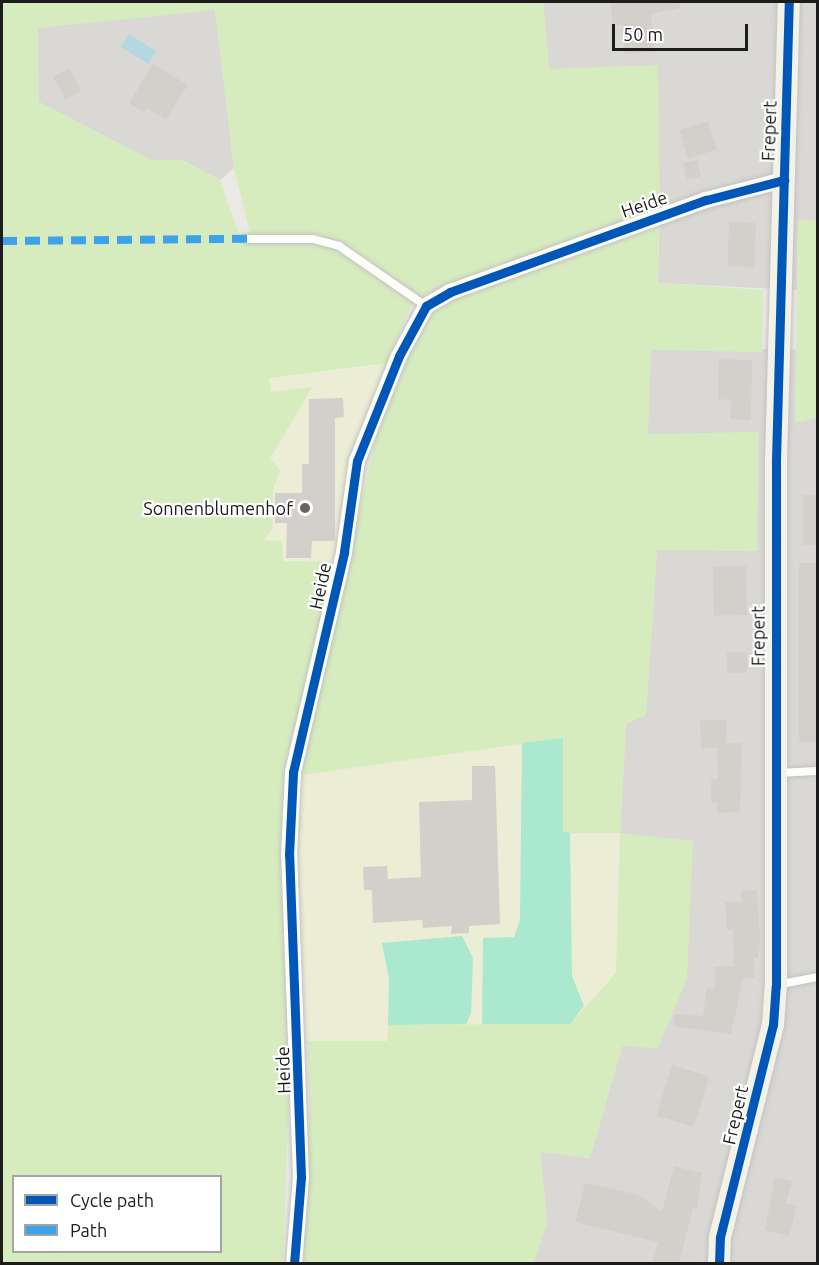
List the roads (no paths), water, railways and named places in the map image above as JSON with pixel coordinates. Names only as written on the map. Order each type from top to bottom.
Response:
[{"type":"street","name":"Frepert","points":[[719,1263],[720,1237],[773,1025],[776,986],[776,460],[789,2]]},
{"type":"street","name":"Heide","points":[[294,1263],[301,1177],[289,855],[293,772],[325,642],[363,438],[416,319],[426,306],[450,292],[581,243],[706,200],[784,180]]},
{"type":"lane","points":[[248,239],[313,239],[339,246],[426,306]]},
{"type":"lane","points":[[776,773],[818,771]]},
{"type":"lane","points":[[776,986],[818,977]]},
{"type":"water","points":[[129,34],[156,51],[148,64],[121,47]]},
{"type":"place","name":"Sonnenblumenhof","points":[[305,508]]}]
